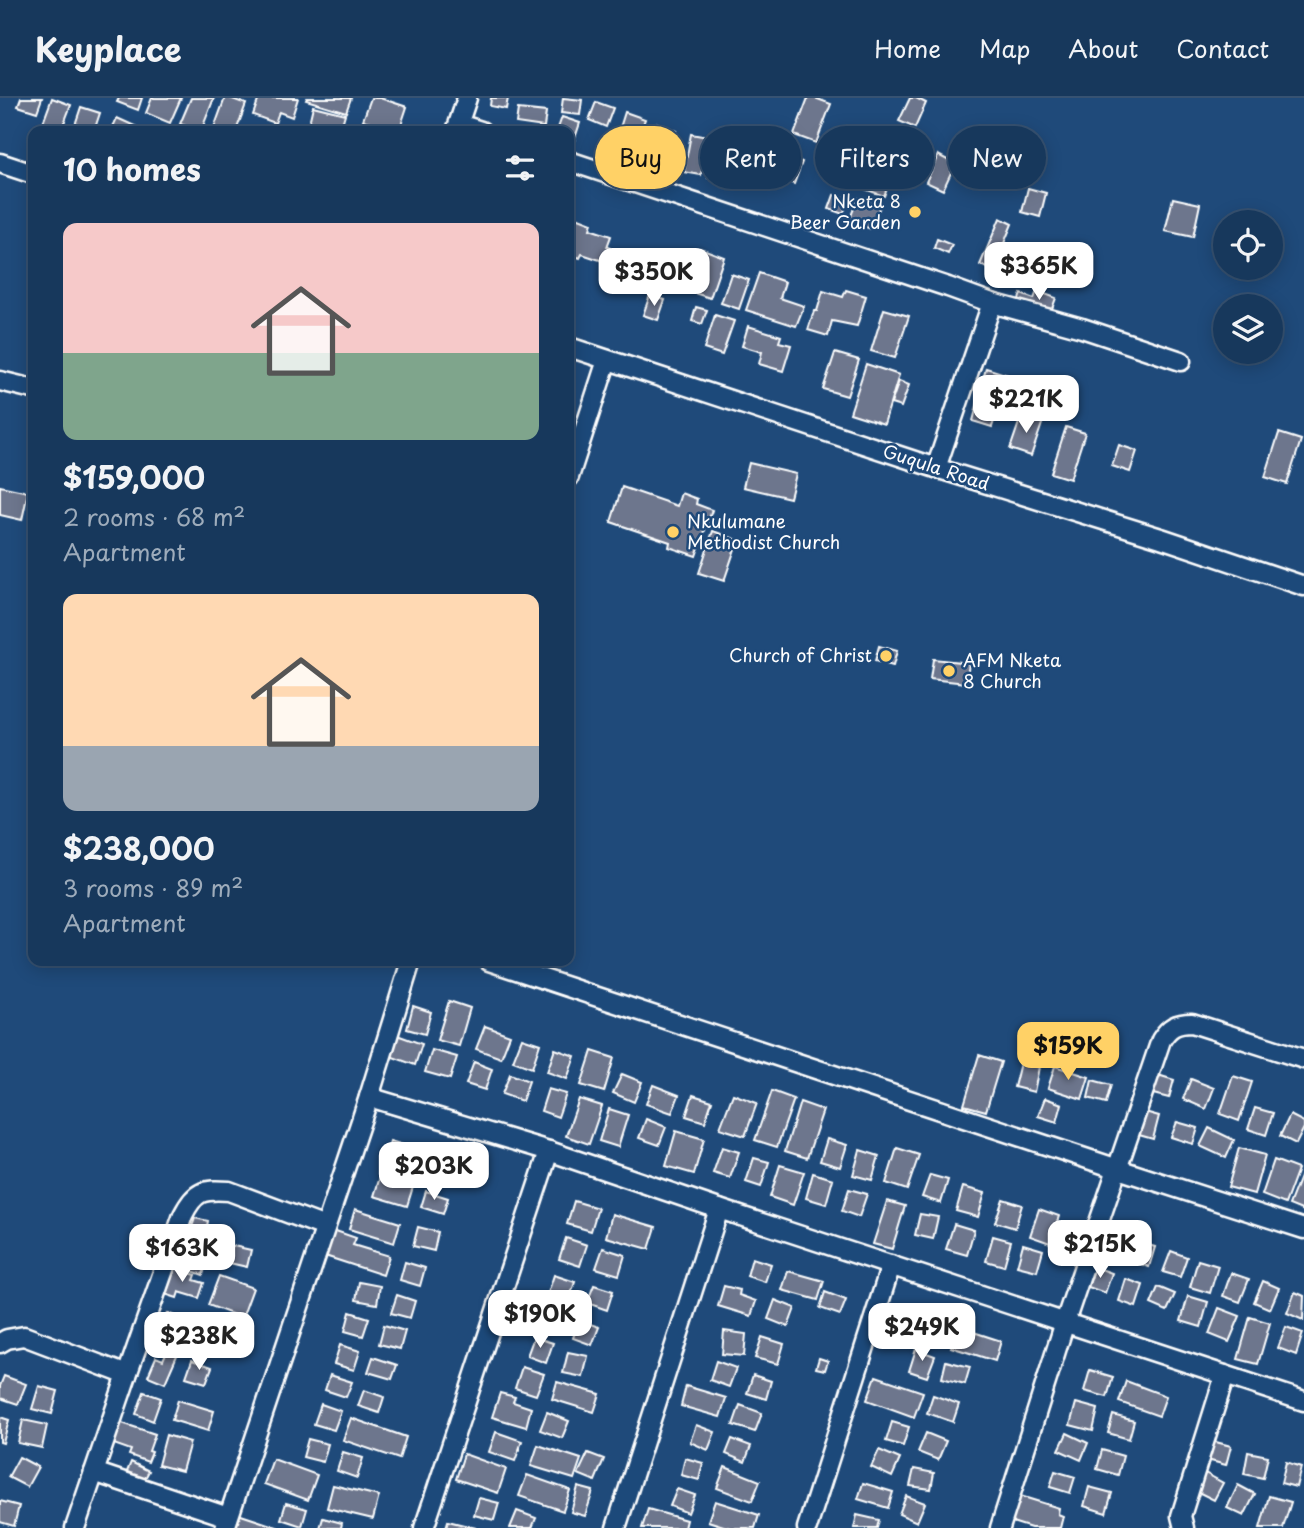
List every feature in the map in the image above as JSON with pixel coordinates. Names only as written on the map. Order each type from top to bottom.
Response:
[{"type":"street","points":[[459,126],[467,98]]},
{"type":"street","points":[[574,162],[992,303],[1082,328],[1181,361]]},
{"type":"street","points":[[0,163],[28,172]]},
{"type":"street","points":[[936,468],[992,303]]},
{"type":"street","name":"Guqula Road","points":[[574,349],[1304,586]]},
{"type":"street","points":[[574,462],[607,360]]},
{"type":"street","points":[[0,381],[28,388]]},
{"type":"street","points":[[94,1472],[227,1522],[369,1097],[409,966]]},
{"type":"street","points":[[504,966],[1304,1229]]},
{"type":"street","points":[[1000,1528],[1065,1322],[1161,1040],[1173,1026],[1192,1023],[1304,1059]]},
{"type":"street","points":[[369,1097],[549,1151],[1304,1401]]},
{"type":"street","points":[[424,1528],[549,1151]]},
{"type":"street","points":[[75,1528],[190,1201],[198,1193],[212,1189],[229,1191],[325,1227]]},
{"type":"street","points":[[616,1528],[719,1209]]},
{"type":"street","points":[[807,1528],[891,1265]]},
{"type":"street","points":[[0,1343],[6,1339],[24,1336],[127,1375]]},
{"type":"street","points":[[1184,1528],[1181,1516],[1226,1375]]},
{"type":"building","points":[[21,98],[42,98],[37,112],[18,106]]},
{"type":"building","points":[[52,98],[71,105],[63,126],[42,126]]},
{"type":"building","points":[[119,98],[142,98],[138,110],[117,102]]},
{"type":"building","points":[[152,98],[181,98],[170,123],[146,113]]},
{"type":"building","points":[[191,98],[214,98],[203,126],[180,124]]},
{"type":"building","points":[[225,98],[246,104],[238,126],[215,126]]},
{"type":"building","points":[[259,98],[298,98],[292,117],[279,112],[275,123],[253,115]]},
{"type":"building","points":[[351,98],[346,112],[306,100]]},
{"type":"building","points":[[371,98],[380,98],[407,107],[401,126],[383,126],[363,120]]},
{"type":"building","points":[[491,98],[508,98],[506,109],[490,106]]},
{"type":"building","points":[[563,98],[582,100],[580,115],[561,113]]},
{"type":"building","points":[[808,98],[831,104],[823,126],[815,126],[815,143],[801,138],[801,126],[797,126]]},
{"type":"building","points":[[910,98],[926,103],[916,126],[899,121]]},
{"type":"building","points":[[596,102],[613,108],[606,126],[589,120]]},
{"type":"building","points":[[313,106],[345,114],[341,126],[309,123]]},
{"type":"building","points":[[81,107],[100,113],[96,126],[75,126]]},
{"type":"building","points":[[518,109],[546,112],[544,126],[516,123]]},
{"type":"building","points":[[625,112],[645,119],[642,126],[621,126]]},
{"type":"building","points":[[562,117],[580,123],[574,141],[574,126],[559,126]]},
{"type":"building","points":[[117,118],[135,126],[113,126]]},
{"type":"building","points":[[691,134],[700,136],[700,175],[686,172]]},
{"type":"building","points":[[938,155],[948,160],[948,179],[943,190],[934,186],[934,164]]},
{"type":"building","points":[[865,189],[887,189],[884,196]]},
{"type":"building","points":[[1028,189],[1046,193],[1040,217],[1022,212]]},
{"type":"building","points":[[834,195],[849,199],[843,214],[829,209]]},
{"type":"building","points":[[858,198],[880,206],[871,229],[849,221]]},
{"type":"building","points":[[1173,198],[1200,204],[1193,237],[1165,231]]},
{"type":"building","points":[[574,216],[592,223],[590,229],[611,236],[606,262],[582,254],[580,258],[574,256]]},
{"type":"building","points":[[1000,218],[1012,224],[993,270],[980,265]]},
{"type":"building","points":[[937,239],[952,245],[948,254],[934,248]]},
{"type":"building","points":[[700,248],[724,257],[710,298],[685,290]]},
{"type":"building","points":[[626,251],[645,257],[639,274],[620,268]]},
{"type":"building","points":[[759,273],[785,282],[780,298],[804,306],[796,326],[746,310]]},
{"type":"building","points":[[731,274],[749,280],[739,309],[721,303]]},
{"type":"building","points":[[846,290],[866,296],[857,326],[832,321],[828,336],[808,330],[823,291],[843,297]]},
{"type":"building","points":[[1037,291],[1056,298],[1050,314],[1018,302],[1021,294],[1034,299]]},
{"type":"building","points":[[650,295],[665,300],[658,320],[643,315]]},
{"type":"building","points":[[696,307],[707,310],[702,324],[692,321]]},
{"type":"building","points":[[884,309],[909,316],[895,358],[871,351]]},
{"type":"building","points":[[715,315],[734,321],[722,355],[704,349]]},
{"type":"building","points":[[748,326],[781,336],[779,342],[791,345],[783,371],[759,364],[762,352],[742,346]]},
{"type":"building","points":[[835,353],[859,360],[847,396],[823,389]]},
{"type":"building","points":[[866,364],[899,375],[884,424],[850,413]]},
{"type":"building","points":[[986,368],[1008,375],[1003,391],[982,384]]},
{"type":"building","points":[[899,381],[909,385],[901,407],[891,404]]},
{"type":"building","points":[[978,402],[998,409],[992,427],[973,421]]},
{"type":"building","points":[[1022,414],[1043,421],[1031,456],[1010,449]]},
{"type":"building","points":[[1066,427],[1085,433],[1070,479],[1051,473]]},
{"type":"building","points":[[1279,433],[1301,440],[1287,484],[1265,477]]},
{"type":"building","points":[[1119,445],[1137,451],[1130,472],[1112,466]]},
{"type":"building","points":[[749,463],[796,474],[790,498],[743,487]]},
{"type":"building","points":[[0,486],[28,492],[22,520],[0,515]]},
{"type":"building","name":"Nkulumane Methodist Church","points":[[622,487],[677,506],[681,493],[697,499],[696,504],[712,510],[696,556],[669,547],[670,542],[611,522]]},
{"type":"building","points":[[713,531],[738,540],[724,581],[699,573]]},
{"type":"building","name":"Church of Christ","points":[[879,646],[897,651],[893,666],[875,661]]},
{"type":"building","name":"AFM Nketa 8 Church","points":[[933,659],[969,663],[966,683],[930,679]]},
{"type":"building","points":[[449,1001],[470,1008],[459,1046],[437,1040]]},
{"type":"building","points":[[413,1006],[431,1012],[425,1034],[407,1029]]},
{"type":"building","points":[[485,1026],[510,1035],[501,1058],[476,1049]]},
{"type":"building","points":[[1065,1034],[1087,1041],[1082,1058],[1060,1052]]},
{"type":"building","points":[[397,1035],[422,1044],[415,1065],[390,1056]]},
{"type":"building","points":[[522,1038],[540,1044],[532,1068],[513,1061]]},
{"type":"building","points":[[555,1049],[575,1056],[567,1079],[547,1072]]},
{"type":"building","points":[[432,1050],[457,1057],[450,1079],[425,1072]]},
{"type":"building","points":[[592,1051],[614,1058],[604,1092],[581,1085]]},
{"type":"building","points":[[979,1055],[1001,1062],[986,1111],[964,1105]]},
{"type":"building","points":[[474,1062],[492,1069],[485,1090],[466,1084]]},
{"type":"building","points":[[1020,1063],[1039,1067],[1034,1092],[1014,1087]]},
{"type":"building","points":[[1055,1066],[1089,1077],[1082,1099],[1048,1088]]},
{"type":"building","points":[[510,1074],[529,1081],[522,1101],[502,1094]]},
{"type":"building","points":[[622,1074],[642,1082],[634,1102],[613,1093]]},
{"type":"building","points":[[1158,1075],[1174,1080],[1169,1098],[1153,1094]]},
{"type":"building","points":[[1233,1076],[1252,1082],[1239,1121],[1220,1114]]},
{"type":"building","points":[[1191,1079],[1214,1088],[1206,1109],[1183,1099]]},
{"type":"building","points":[[1092,1080],[1111,1085],[1106,1103],[1088,1098]]},
{"type":"building","points":[[653,1085],[679,1095],[672,1113],[646,1104]]},
{"type":"building","points":[[548,1089],[566,1094],[558,1117],[541,1111]]},
{"type":"building","points":[[772,1091],[794,1099],[777,1147],[755,1140]]},
{"type":"building","points":[[733,1094],[757,1103],[745,1136],[720,1128]]},
{"type":"building","points":[[693,1095],[712,1101],[705,1122],[686,1116]]},
{"type":"building","points":[[1045,1098],[1062,1104],[1057,1122],[1038,1116]]},
{"type":"building","points":[[579,1099],[602,1106],[589,1144],[566,1136]]},
{"type":"building","points":[[800,1102],[823,1110],[807,1158],[785,1151]]},
{"type":"building","points":[[1255,1108],[1273,1113],[1266,1135],[1248,1129]]},
{"type":"building","points":[[609,1109],[628,1115],[618,1147],[599,1141]]},
{"type":"building","points":[[1145,1112],[1159,1116],[1153,1139],[1139,1135]]},
{"type":"building","points":[[1290,1115],[1304,1122],[1296,1144],[1280,1136]]},
{"type":"building","points":[[646,1119],[666,1127],[659,1145],[639,1138]]},
{"type":"building","points":[[1177,1122],[1198,1128],[1193,1144],[1171,1137]]},
{"type":"building","points":[[1209,1128],[1234,1140],[1226,1158],[1200,1146]]},
{"type":"building","points":[[676,1131],[704,1139],[694,1174],[666,1166]]},
{"type":"building","points":[[827,1139],[847,1145],[840,1167],[820,1161]]},
{"type":"building","points":[[390,1141],[423,1151],[417,1170],[384,1160]]},
{"type":"building","points":[[722,1147],[739,1152],[730,1178],[713,1173]]},
{"type":"building","points":[[897,1148],[919,1155],[907,1190],[886,1183]]},
{"type":"building","points":[[1239,1148],[1265,1155],[1254,1194],[1228,1187]]},
{"type":"building","points":[[860,1150],[879,1156],[872,1180],[853,1175]]},
{"type":"building","points":[[441,1155],[462,1161],[456,1179],[436,1173]]},
{"type":"building","points":[[754,1158],[769,1162],[761,1187],[746,1182]]},
{"type":"building","points":[[1274,1160],[1298,1169],[1285,1204],[1262,1195]]},
{"type":"building","points":[[780,1165],[804,1172],[793,1205],[770,1197]]},
{"type":"building","points":[[1304,1167],[1304,1211],[1289,1205]]},
{"type":"building","points":[[813,1173],[833,1179],[826,1204],[806,1198]]},
{"type":"building","points":[[930,1175],[948,1180],[941,1203],[922,1197]]},
{"type":"building","points":[[380,1177],[413,1187],[407,1206],[374,1196]]},
{"type":"building","points":[[963,1187],[985,1193],[978,1217],[956,1211]]},
{"type":"building","points":[[849,1189],[867,1194],[859,1217],[842,1211]]},
{"type":"building","points":[[426,1191],[448,1198],[443,1214],[421,1207]]},
{"type":"building","points":[[1003,1199],[1022,1205],[1015,1228],[995,1222]]},
{"type":"building","points":[[574,1201],[598,1208],[591,1231],[567,1224]]},
{"type":"building","points":[[887,1201],[905,1206],[892,1249],[873,1244]]},
{"type":"building","points":[[355,1209],[400,1223],[394,1243],[349,1229]]},
{"type":"building","points":[[1039,1209],[1059,1216],[1050,1243],[1030,1236]]},
{"type":"building","points":[[612,1214],[656,1227],[649,1249],[606,1237]]},
{"type":"building","points":[[920,1214],[938,1217],[933,1239],[915,1235]]},
{"type":"building","points":[[195,1218],[208,1221],[206,1231],[192,1227]]},
{"type":"building","points":[[954,1224],[974,1230],[967,1255],[946,1249]]},
{"type":"building","points":[[418,1227],[438,1232],[434,1251],[413,1246]]},
{"type":"building","points":[[1107,1229],[1122,1235],[1112,1261],[1096,1255]]},
{"type":"building","points":[[185,1230],[222,1241],[216,1262],[178,1250]]},
{"type":"building","points":[[333,1230],[356,1238],[353,1245],[389,1256],[383,1275],[325,1256]]},
{"type":"building","points":[[993,1236],[1011,1241],[1004,1266],[986,1261]]},
{"type":"building","points":[[566,1238],[587,1245],[580,1266],[559,1259]]},
{"type":"building","points":[[1135,1241],[1155,1247],[1149,1267],[1129,1260]]},
{"type":"building","points":[[1023,1244],[1043,1250],[1037,1271],[1017,1266]]},
{"type":"building","points":[[229,1245],[251,1250],[247,1267],[225,1262]]},
{"type":"building","points":[[603,1248],[625,1255],[619,1275],[596,1268]]},
{"type":"building","points":[[1171,1251],[1187,1257],[1180,1277],[1163,1272]]},
{"type":"building","points":[[752,1258],[771,1264],[765,1282],[747,1276]]},
{"type":"building","points":[[1198,1260],[1218,1266],[1210,1293],[1190,1287]]},
{"type":"building","points":[[183,1261],[205,1268],[203,1275],[181,1267]]},
{"type":"building","points":[[405,1262],[425,1268],[420,1286],[400,1280]]},
{"type":"building","points":[[170,1267],[196,1275],[194,1280],[204,1283],[199,1298],[179,1292],[177,1298],[162,1293]]},
{"type":"building","points":[[1095,1267],[1112,1273],[1105,1293],[1088,1287]]},
{"type":"building","points":[[788,1271],[824,1281],[818,1300],[782,1290]]},
{"type":"building","points":[[1231,1273],[1249,1279],[1240,1302],[1223,1296]]},
{"type":"building","points":[[554,1275],[575,1282],[569,1300],[548,1293]]},
{"type":"building","points":[[219,1276],[253,1288],[242,1318],[208,1305]]},
{"type":"building","points":[[1126,1279],[1143,1285],[1136,1307],[1119,1301]]},
{"type":"building","points":[[1263,1281],[1279,1288],[1270,1309],[1254,1302]]},
{"type":"building","points":[[359,1282],[380,1286],[377,1304],[356,1300]]},
{"type":"building","points":[[594,1285],[613,1291],[607,1310],[587,1303]]},
{"type":"building","points":[[724,1286],[740,1290],[739,1295],[756,1301],[751,1316],[718,1306]]},
{"type":"building","points":[[1158,1287],[1175,1294],[1167,1311],[1151,1304]]},
{"type":"building","points":[[825,1292],[846,1300],[840,1315],[820,1308]]},
{"type":"building","points":[[1295,1292],[1304,1296],[1303,1320],[1287,1313]]},
{"type":"building","points":[[397,1295],[415,1301],[410,1318],[391,1313]]},
{"type":"building","points":[[1188,1296],[1208,1302],[1201,1327],[1181,1321]]},
{"type":"building","points":[[775,1300],[795,1308],[788,1327],[768,1319]]},
{"type":"building","points":[[1219,1308],[1240,1316],[1229,1342],[1209,1334]]},
{"type":"building","points":[[541,1310],[561,1314],[557,1332],[537,1327]]},
{"type":"building","points":[[350,1312],[369,1318],[363,1336],[345,1331]]},
{"type":"building","points":[[168,1313],[188,1322],[181,1337],[161,1328]]},
{"type":"building","points":[[925,1314],[946,1322],[939,1340],[918,1332]]},
{"type":"building","points":[[205,1317],[226,1326],[216,1348],[195,1340]]},
{"type":"building","points":[[1250,1317],[1270,1323],[1258,1364],[1238,1359]]},
{"type":"building","points":[[579,1320],[599,1327],[592,1345],[573,1338]]},
{"type":"building","points":[[384,1325],[405,1331],[400,1349],[379,1344]]},
{"type":"building","points":[[958,1327],[1001,1341],[995,1361],[951,1347]]},
{"type":"building","points":[[1286,1327],[1303,1333],[1296,1355],[1278,1348]]},
{"type":"building","points":[[724,1331],[746,1334],[744,1356],[722,1354]]},
{"type":"building","points":[[227,1336],[238,1341],[234,1351],[223,1347]]},
{"type":"building","points":[[534,1337],[553,1343],[546,1363],[527,1356]]},
{"type":"building","points":[[762,1337],[784,1344],[778,1364],[755,1358]]},
{"type":"building","points":[[340,1345],[360,1351],[354,1370],[334,1364]]},
{"type":"building","points":[[168,1349],[178,1353],[165,1383],[148,1376],[156,1357],[163,1360]]},
{"type":"building","points":[[916,1349],[935,1356],[927,1377],[909,1371]]},
{"type":"building","points":[[568,1352],[588,1356],[583,1377],[563,1373]]},
{"type":"building","points":[[373,1357],[397,1365],[392,1379],[368,1372]]},
{"type":"building","points":[[819,1358],[828,1361],[825,1370],[816,1368]]},
{"type":"building","points":[[192,1360],[212,1367],[206,1383],[186,1377]]},
{"type":"building","points":[[716,1361],[736,1368],[729,1387],[710,1380]]},
{"type":"building","points":[[946,1361],[970,1367],[965,1384],[942,1378]]},
{"type":"building","points":[[522,1367],[544,1374],[536,1395],[515,1388]]},
{"type":"building","points":[[1090,1370],[1113,1377],[1107,1397],[1084,1391]]},
{"type":"building","points":[[330,1375],[352,1382],[346,1397],[325,1390]]},
{"type":"building","points":[[753,1375],[771,1381],[766,1399],[747,1393]]},
{"type":"building","points":[[4,1376],[26,1384],[18,1404],[0,1398],[0,1386]]},
{"type":"building","points":[[876,1376],[923,1392],[914,1417],[867,1400]]},
{"type":"building","points":[[1126,1381],[1166,1396],[1159,1416],[1119,1402]]},
{"type":"building","points":[[557,1382],[600,1394],[594,1412],[552,1399]]},
{"type":"building","points":[[39,1386],[58,1391],[52,1414],[32,1409]]},
{"type":"building","points":[[686,1386],[726,1398],[720,1417],[681,1406]]},
{"type":"building","points":[[364,1390],[384,1397],[379,1413],[358,1406]]},
{"type":"building","points":[[144,1392],[161,1398],[153,1421],[136,1414]]},
{"type":"building","points":[[500,1393],[515,1397],[513,1402],[531,1408],[526,1427],[492,1417]]},
{"type":"building","points":[[933,1395],[959,1404],[953,1422],[927,1413]]},
{"type":"building","points":[[178,1400],[214,1411],[208,1431],[172,1420]]},
{"type":"building","points":[[1076,1403],[1098,1409],[1093,1431],[1070,1425]]},
{"type":"building","points":[[321,1404],[341,1411],[334,1430],[314,1424]]},
{"type":"building","points":[[740,1405],[762,1413],[755,1432],[733,1425]]},
{"type":"building","points":[[547,1412],[569,1421],[562,1438],[540,1430]]},
{"type":"building","points":[[1113,1415],[1134,1421],[1129,1439],[1108,1433]]},
{"type":"building","points":[[0,1417],[9,1420],[3,1443],[0,1442]]},
{"type":"building","points":[[351,1418],[406,1437],[399,1459],[343,1440]]},
{"type":"building","points":[[23,1420],[47,1425],[42,1448],[18,1443]]},
{"type":"building","points":[[116,1421],[155,1434],[148,1462],[129,1455],[131,1450],[108,1442]]},
{"type":"building","points":[[892,1422],[909,1427],[903,1446],[886,1441]]},
{"type":"building","points":[[696,1425],[715,1432],[708,1450],[690,1442]]},
{"type":"building","points":[[496,1432],[522,1441],[515,1461],[489,1452]]},
{"type":"building","points":[[926,1433],[946,1441],[938,1460],[918,1452]]},
{"type":"building","points":[[1067,1433],[1088,1443],[1081,1460],[1059,1450]]},
{"type":"building","points":[[166,1435],[190,1442],[182,1471],[158,1465]]},
{"type":"building","points":[[308,1439],[328,1444],[323,1462],[303,1457]]},
{"type":"building","points":[[732,1439],[751,1446],[745,1462],[726,1454]]},
{"type":"building","points":[[1212,1441],[1231,1446],[1226,1465],[1207,1460]]},
{"type":"building","points":[[538,1445],[581,1459],[574,1479],[531,1466]]},
{"type":"building","points":[[879,1450],[900,1459],[892,1477],[871,1467]]},
{"type":"building","points":[[1102,1450],[1123,1456],[1118,1475],[1097,1469]]},
{"type":"building","points":[[343,1452],[363,1458],[357,1478],[337,1471]]},
{"type":"building","points":[[1248,1452],[1268,1456],[1263,1478],[1244,1474]]},
{"type":"building","points":[[588,1453],[604,1459],[595,1481],[578,1474]]},
{"type":"building","points":[[464,1454],[506,1469],[498,1493],[456,1479]]},
{"type":"building","points":[[19,1457],[38,1467],[27,1487],[8,1477]]},
{"type":"building","points":[[685,1458],[703,1463],[699,1480],[681,1475]]},
{"type":"building","points":[[273,1459],[317,1475],[308,1500],[264,1484]]},
{"type":"building","points":[[131,1462],[149,1471],[143,1482],[126,1474]]},
{"type":"building","points":[[1286,1462],[1301,1467],[1296,1487],[1281,1483]]},
{"type":"building","points":[[725,1467],[760,1481],[752,1501],[717,1488]]},
{"type":"building","points":[[914,1469],[934,1473],[931,1489],[910,1486]]},
{"type":"building","points":[[1055,1471],[1075,1477],[1070,1493],[1050,1487]]},
{"type":"building","points":[[1205,1473],[1223,1483],[1214,1500],[1196,1491]]},
{"type":"building","points":[[527,1475],[570,1490],[563,1511],[519,1496]]},
{"type":"building","points":[[863,1483],[893,1492],[888,1508],[858,1499]]},
{"type":"building","points":[[333,1485],[379,1496],[373,1519],[327,1508]]},
{"type":"building","points":[[1238,1485],[1255,1494],[1244,1516],[1227,1508]]},
{"type":"building","points":[[578,1487],[593,1491],[585,1516],[571,1512]]},
{"type":"building","points":[[1089,1487],[1112,1493],[1106,1513],[1084,1506]]},
{"type":"building","points":[[677,1489],[695,1495],[688,1513],[670,1506]]},
{"type":"building","points":[[1017,1495],[1059,1508],[1058,1514],[1063,1516],[1060,1528],[1031,1528],[1009,1521]]},
{"type":"building","points":[[906,1496],[925,1503],[917,1522],[899,1514]]},
{"type":"building","points":[[1269,1496],[1291,1502],[1283,1528],[1260,1528]]},
{"type":"building","points":[[479,1498],[499,1503],[494,1520],[474,1515]]},
{"type":"building","points":[[0,1501],[19,1506],[14,1526],[0,1522]]},
{"type":"building","points":[[715,1501],[759,1515],[755,1528],[730,1528],[708,1521]]},
{"type":"building","points":[[286,1503],[307,1509],[302,1526],[281,1519]]},
{"type":"building","points":[[648,1509],[686,1520],[684,1528],[642,1528]]},
{"type":"building","points":[[517,1511],[536,1518],[532,1528],[510,1528]]},
{"type":"building","points":[[238,1514],[277,1527],[233,1528]]},
{"type":"building","points":[[857,1515],[879,1520],[877,1528],[854,1528]]},
{"type":"building","points":[[323,1518],[342,1523],[341,1528],[320,1528]]},
{"type":"building","points":[[448,1521],[476,1528],[446,1528]]},
{"type":"place","name":"Nketa 8 Beer Garden","points":[[915,212]]},
{"type":"place","name":"Nkulumane Methodist Church","points":[[673,532]]},
{"type":"place","name":"Church of Christ","points":[[886,656]]},
{"type":"place","name":"AFM Nketa 8 Church","points":[[949,671]]}]
